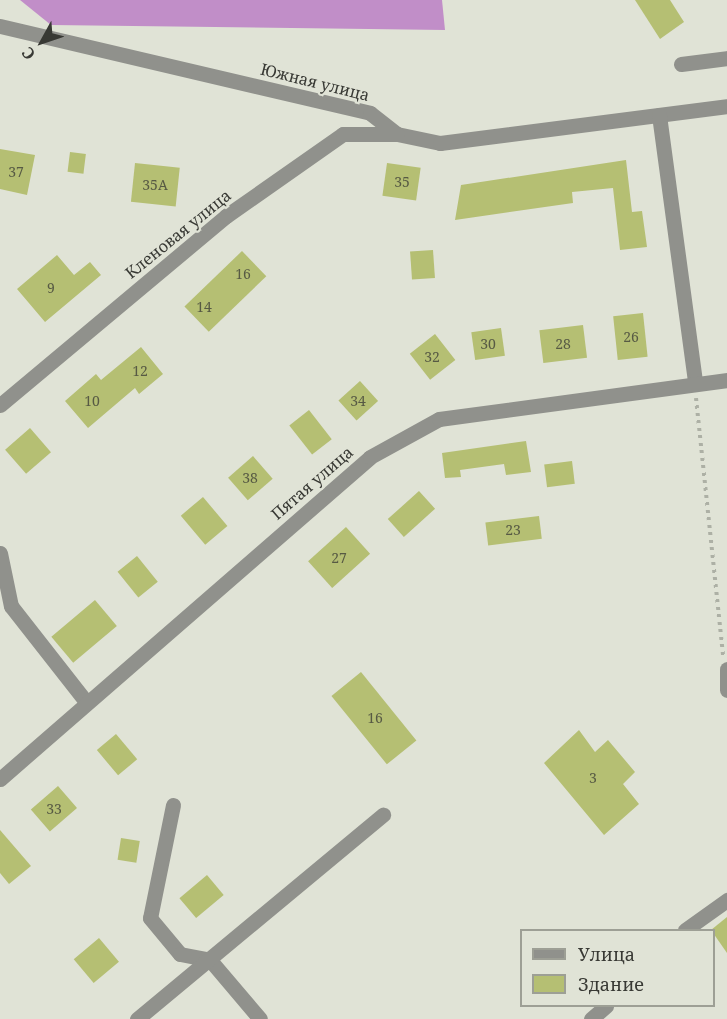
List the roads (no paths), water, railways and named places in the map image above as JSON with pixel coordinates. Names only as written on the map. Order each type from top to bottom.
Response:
[{"type":"street","name":"Южная улица","points":[[0,26],[370,113],[397,134],[440,143],[727,106]]},
{"type":"street","points":[[681,64],[727,58]]},
{"type":"street","points":[[659,116],[695,383]]},
{"type":"street","name":"Кленовая улица","points":[[0,405],[226,216],[344,134],[397,134]]},
{"type":"street","name":"Пятая улица","points":[[0,779],[370,457],[439,419],[727,380]]},
{"type":"street","points":[[0,553],[11,606],[87,703]]},
{"type":"street","points":[[726,669],[727,690]]},
{"type":"street","points":[[173,805],[150,918],[180,954],[210,960],[260,1019]]},
{"type":"street","points":[[137,1019],[383,815]]},
{"type":"street","points":[[686,929],[727,900]]},
{"type":"street","points":[[591,1019],[604,1007]]}]
